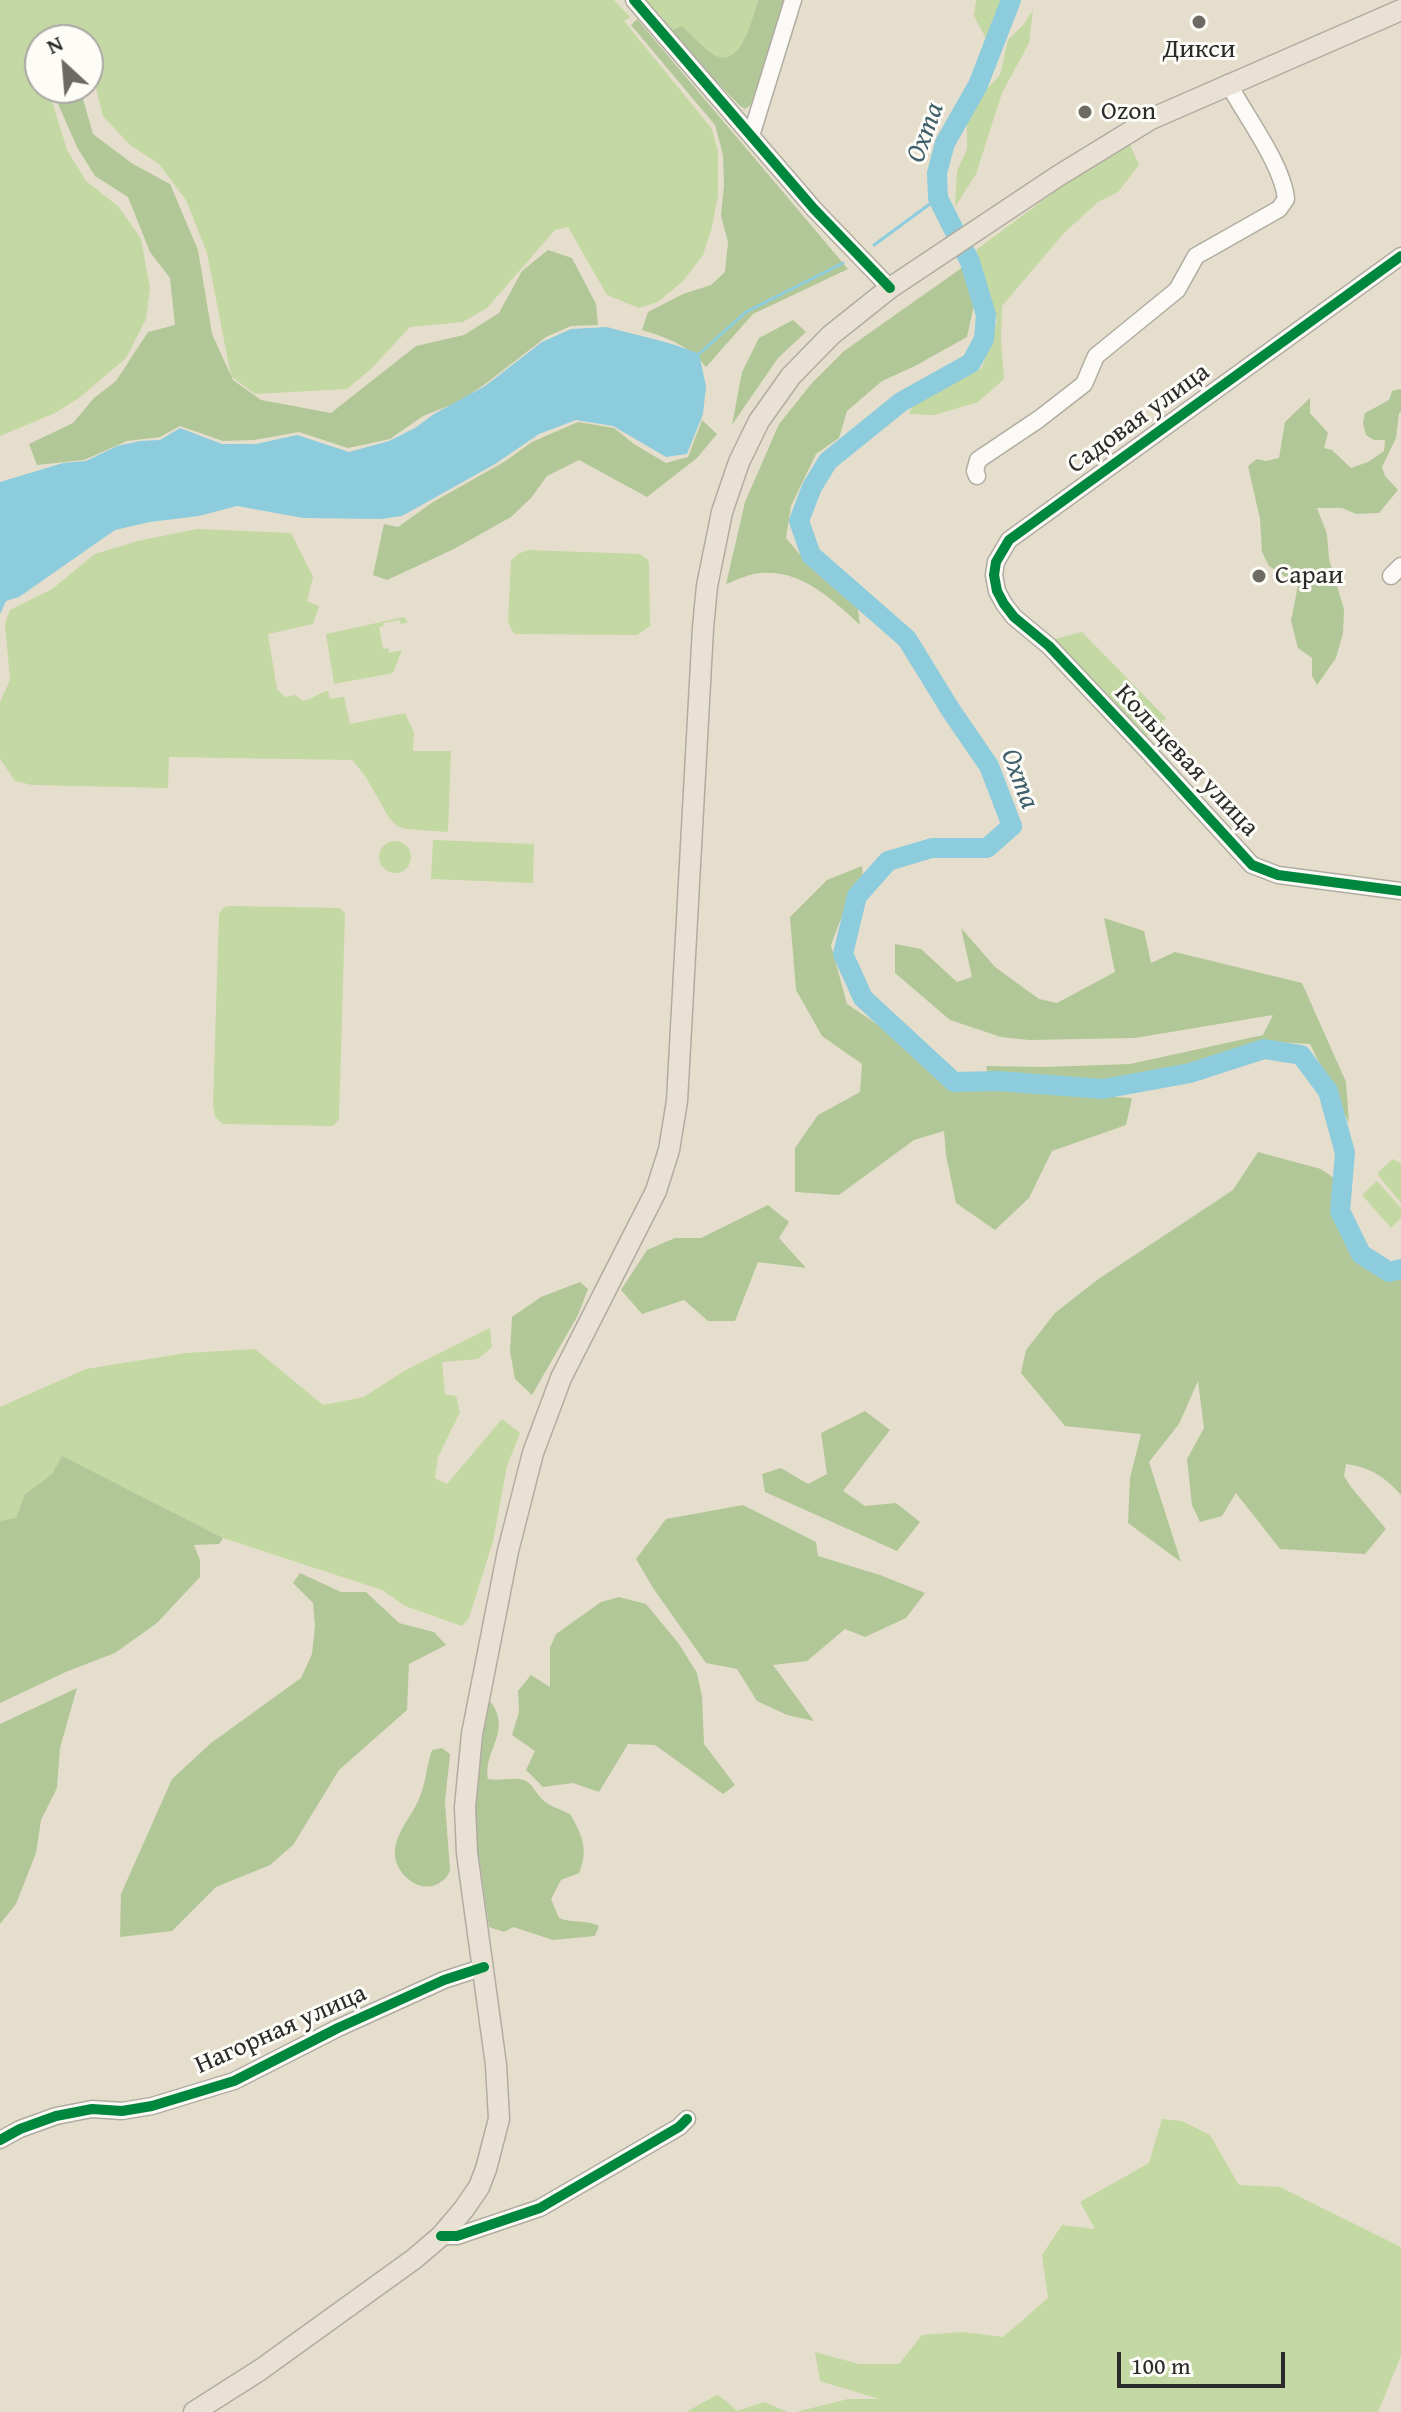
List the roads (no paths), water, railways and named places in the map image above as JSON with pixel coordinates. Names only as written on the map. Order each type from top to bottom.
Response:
[{"type":"main road","points":[[194,2412],[260,2370],[414,2259],[441,2236],[479,2187],[493,2147],[499,2119],[496,2065],[467,1853],[465,1807],[472,1734],[508,1551],[533,1453],[561,1378],[656,1191],[671,1138],[677,1101],[707,586],[722,512],[739,462],[759,421],[791,376],[831,335],[890,288],[992,219],[1151,119],[1401,10]]},
{"type":"street","points":[[634,0],[814,209],[890,288]]},
{"type":"street","points":[[751,136],[793,0]]},
{"type":"street","points":[[977,476],[978,460],[1084,384],[1096,356],[1177,290],[1196,256],[1279,209],[1286,199],[1285,187],[1228,83]]},
{"type":"street","name":"Садовая улица","points":[[1049,646],[1014,617],[997,591],[994,575],[996,562],[1009,540],[1401,256]]},
{"type":"street","name":"Кольцевая улица","points":[[1049,646],[1252,865],[1278,875],[1401,891]]},
{"type":"street","name":"Нагорная улица","points":[[0,2140],[56,2116],[92,2109],[122,2111],[152,2106],[234,2081],[338,2028],[444,1980],[484,1967]]},
{"type":"street","points":[[441,2236],[457,2236],[540,2208],[679,2127],[687,2119]]},
{"type":"water","points":[[607,327],[699,354],[706,386],[703,414],[687,454],[666,457],[613,426],[576,420],[539,434],[495,464],[402,516],[381,519],[303,518],[237,506],[199,516],[115,530],[19,597],[6,601],[0,614],[0,482],[63,463],[86,461],[117,446],[160,440],[180,428],[222,444],[256,444],[297,435],[349,452],[389,441],[415,428],[485,386],[542,342],[571,329]]},
{"type":"waterway","name":"Охта","points":[[1011,0],[978,85],[945,143],[937,173],[938,198],[970,262],[986,315],[984,339],[971,363],[901,402],[828,461],[812,487],[799,521],[811,555],[907,639],[989,766],[1012,826],[987,848],[932,848],[888,861],[857,896],[843,954],[863,998],[954,1082],[998,1081],[1103,1089],[1190,1073],[1264,1049],[1301,1055],[1328,1091],[1345,1153],[1340,1211],[1361,1254],[1389,1272],[1401,1269]]},
{"type":"waterway","points":[[874,245],[938,198]]},
{"type":"waterway","points":[[699,354],[746,312],[843,263]]},
{"type":"place","name":"Дикси","points":[[1199,22]]},
{"type":"place","name":"Ozon","points":[[1085,112]]},
{"type":"place","name":"Сараи","points":[[1259,576]]}]
